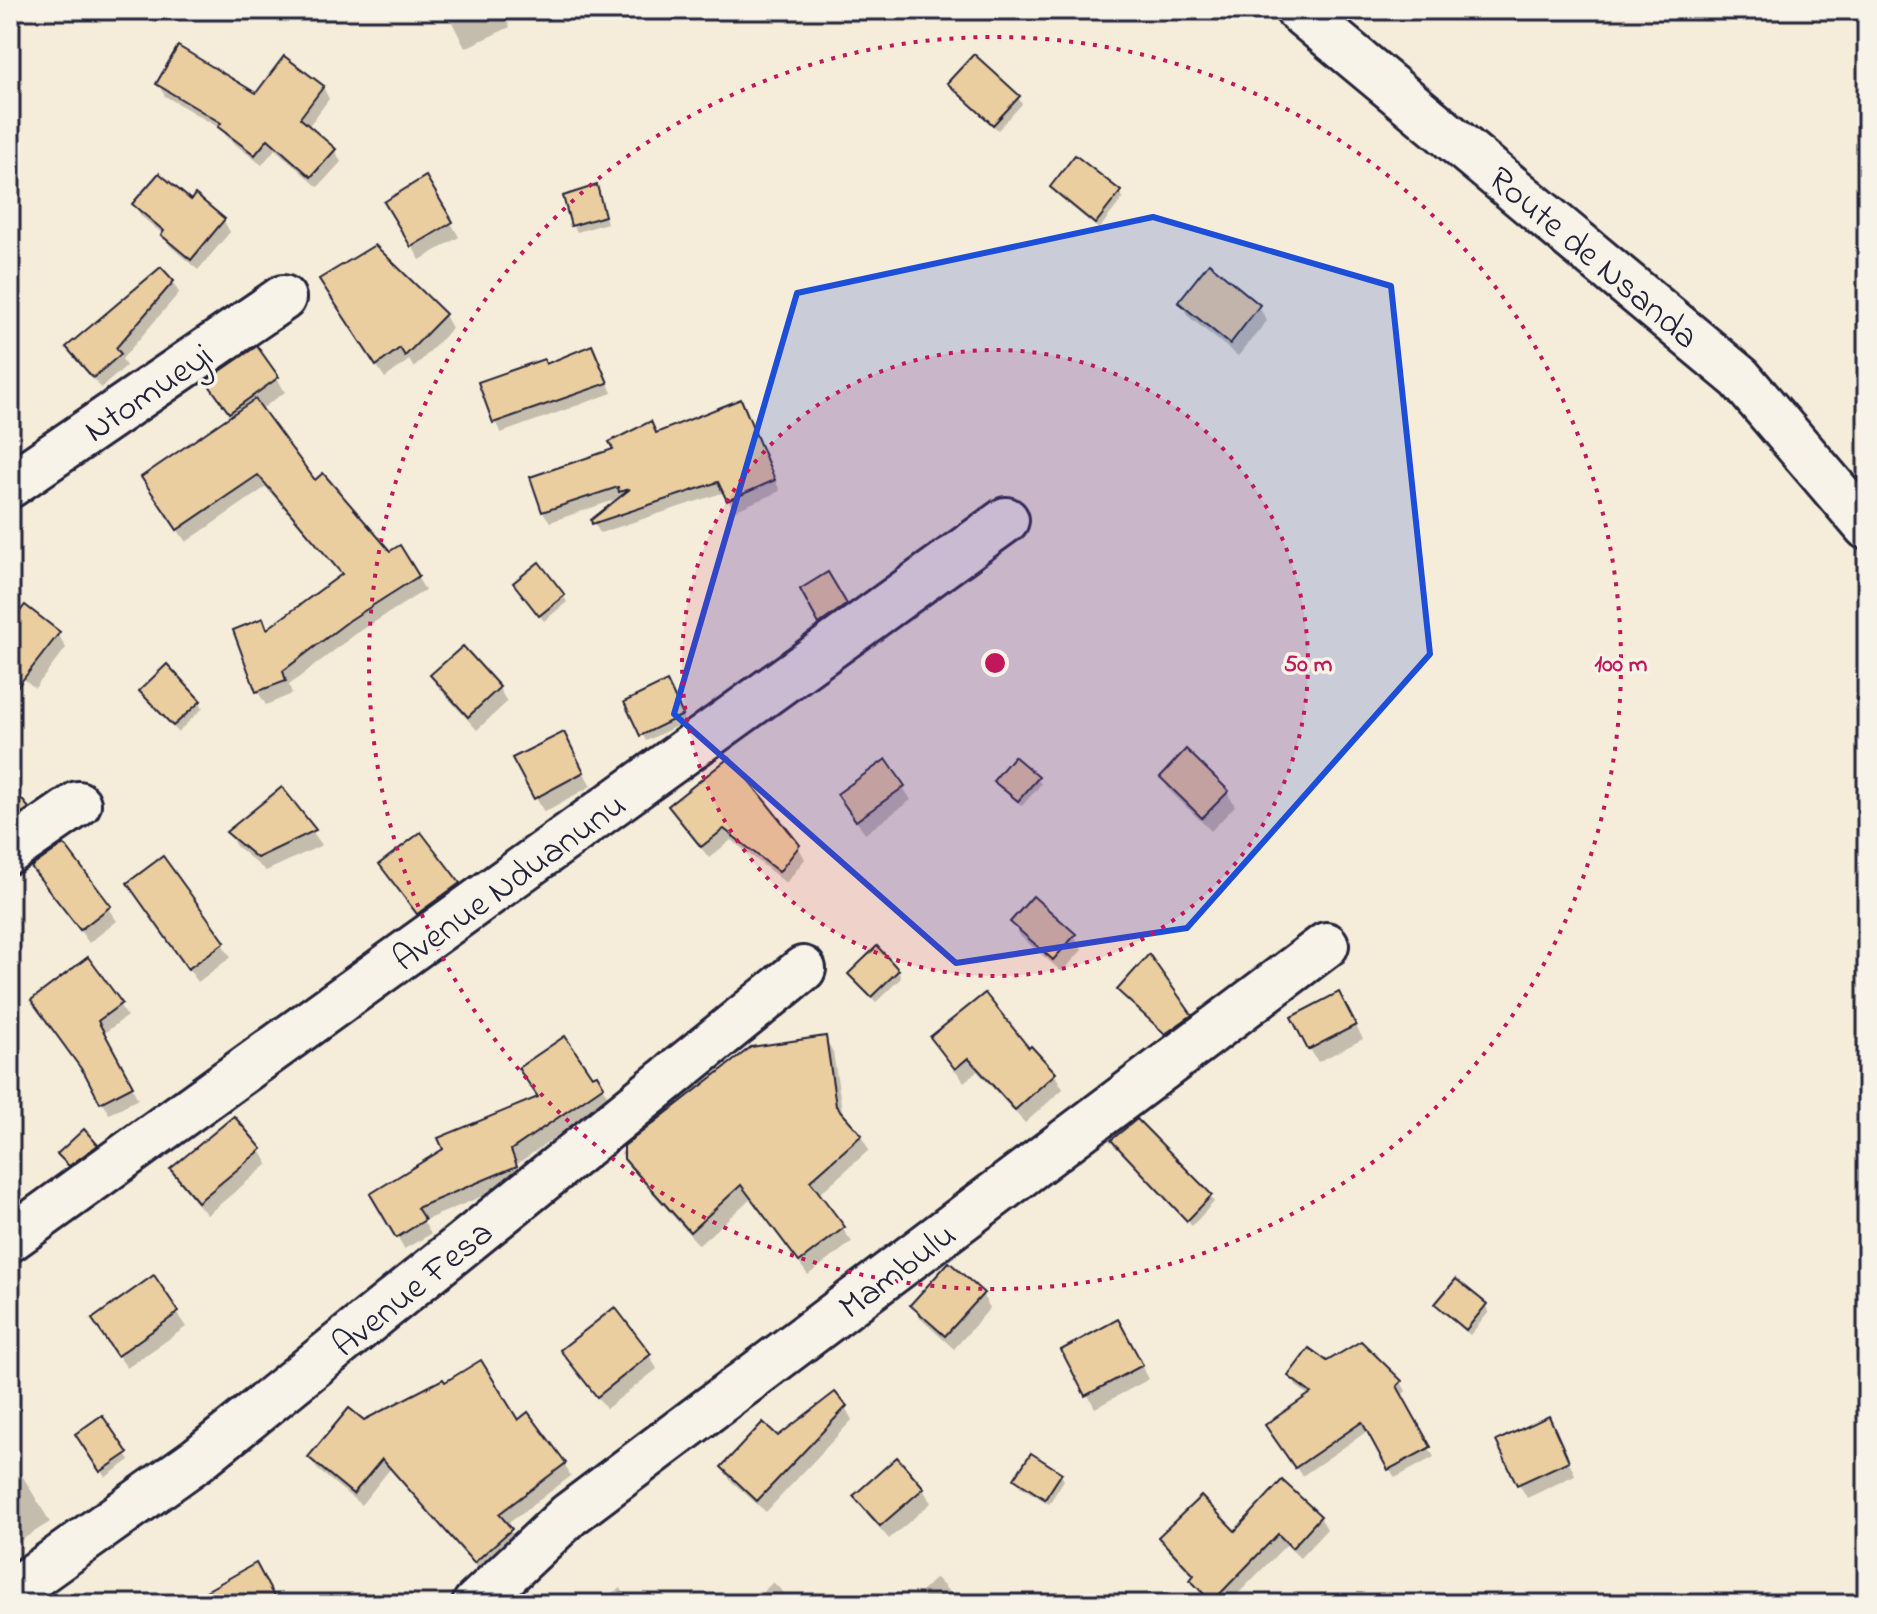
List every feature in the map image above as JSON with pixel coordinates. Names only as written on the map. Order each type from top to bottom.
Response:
[{"type":"street","name":"Route de Nsanda","points":[[1298,10],[1740,378],[1867,527]]},
{"type":"street","name":"Ntomueyi","points":[[10,485],[283,298]]},
{"type":"street","name":"Avenue Nduanunu","points":[[10,1239],[1006,520]]},
{"type":"street","points":[[10,851],[78,804]]},
{"type":"street","name":"Mambulu","points":[[475,1604],[569,1515],[1326,945]]},
{"type":"street","name":"Avenue Fesa","points":[[10,1593],[198,1459],[803,969]]},
{"type":"highlighted area","points":[[1153,217],[1391,286],[1430,654],[1187,928],[956,963],[674,714],[797,293]]},
{"type":"building","points":[[178,46],[256,93],[284,56],[324,86],[300,118],[336,149],[311,177],[268,139],[255,155],[218,127],[221,123],[156,84]]},
{"type":"building","points":[[974,54],[1020,96],[993,125],[947,83]]},
{"type":"building","points":[[1075,155],[1121,191],[1095,224],[1050,187]]},
{"type":"building","points":[[159,173],[191,200],[195,194],[225,219],[191,260],[161,235],[164,231],[132,204]]},
{"type":"building","points":[[426,176],[453,222],[411,247],[384,202]]},
{"type":"building","points":[[597,185],[605,216],[571,226],[563,196]]},
{"type":"building","points":[[375,245],[446,314],[405,356],[400,348],[376,366],[319,279]]},
{"type":"building","points":[[1209,263],[1260,305],[1230,344],[1178,302]]},
{"type":"building","points":[[161,267],[174,281],[116,348],[121,354],[93,378],[66,347]]},
{"type":"building","points":[[592,345],[608,383],[493,423],[478,382],[544,359],[546,364]]},
{"type":"building","points":[[257,346],[279,377],[229,413],[206,381]]},
{"type":"building","points":[[255,399],[315,480],[323,473],[390,551],[400,545],[419,576],[350,620],[283,671],[286,681],[256,692],[233,630],[263,618],[267,629],[342,574],[258,475],[177,530],[141,477]]},
{"type":"building","points":[[741,399],[775,480],[727,501],[718,482],[592,524],[591,520],[630,489],[619,492],[618,487],[542,512],[530,477],[613,449],[609,442],[651,421],[656,433]]},
{"type":"building","points":[[539,562],[565,595],[539,616],[513,583]]},
{"type":"building","points":[[828,572],[847,604],[819,624],[800,589]]},
{"type":"building","points":[[25,605],[60,632],[10,696],[10,624]]},
{"type":"building","points":[[463,646],[500,687],[468,717],[430,675]]},
{"type":"building","points":[[167,664],[201,701],[173,726],[139,691]]},
{"type":"building","points":[[667,681],[683,715],[640,736],[624,702]]},
{"type":"building","points":[[564,732],[584,772],[534,799],[512,758]]},
{"type":"building","points":[[1186,749],[1229,791],[1202,818],[1160,777]]},
{"type":"building","points":[[1014,756],[1039,777],[1018,801],[993,781]]},
{"type":"building","points":[[730,757],[800,845],[779,872],[724,829],[701,847],[668,806]]},
{"type":"building","points":[[886,759],[905,786],[856,821],[837,794]]},
{"type":"building","points":[[10,785],[29,808],[10,821]]},
{"type":"building","points":[[282,787],[316,830],[257,858],[226,832]]},
{"type":"building","points":[[421,832],[460,883],[417,914],[379,864]]},
{"type":"building","points":[[64,844],[111,906],[80,930],[31,867]]},
{"type":"building","points":[[163,856],[225,942],[188,969],[127,883]]},
{"type":"building","points":[[1033,896],[1076,934],[1053,960],[1010,922]]},
{"type":"building","points":[[877,946],[899,970],[871,997],[848,974]]},
{"type":"building","points":[[1149,954],[1192,1015],[1165,1034],[1117,990]]},
{"type":"building","points":[[88,957],[122,1003],[98,1021],[133,1086],[100,1103],[85,1074],[31,1000]]},
{"type":"building","points":[[1339,992],[1356,1025],[1308,1050],[1291,1017]]},
{"type":"building","points":[[985,993],[1029,1048],[1031,1046],[1056,1073],[1015,1110],[968,1058],[955,1069],[930,1037]]},
{"type":"building","points":[[565,1036],[592,1076],[597,1074],[604,1086],[511,1150],[517,1166],[417,1208],[425,1220],[396,1238],[370,1194],[443,1149],[438,1138],[538,1097],[518,1068]]},
{"type":"building","points":[[826,1036],[836,1106],[862,1135],[810,1181],[845,1227],[799,1262],[741,1185],[690,1232],[624,1159],[624,1146],[751,1047]]},
{"type":"building","points":[[234,1116],[262,1149],[198,1202],[170,1169]]},
{"type":"building","points":[[1137,1119],[1212,1195],[1187,1221],[1111,1140]]},
{"type":"building","points":[[84,1129],[98,1145],[69,1166],[57,1154]]},
{"type":"building","points":[[949,1262],[984,1293],[945,1336],[910,1305]]},
{"type":"building","points":[[154,1275],[179,1312],[117,1356],[92,1319]]},
{"type":"building","points":[[1456,1279],[1487,1304],[1466,1330],[1435,1304]]},
{"type":"building","points":[[615,1307],[651,1354],[597,1397],[560,1350]]},
{"type":"building","points":[[1118,1319],[1143,1365],[1085,1396],[1061,1350]]},
{"type":"building","points":[[1361,1341],[1402,1381],[1397,1386],[1431,1447],[1388,1470],[1362,1422],[1295,1468],[1265,1425],[1311,1393],[1288,1376],[1309,1348],[1327,1361]]},
{"type":"building","points":[[481,1360],[518,1420],[528,1412],[566,1463],[499,1514],[512,1529],[474,1563],[382,1459],[353,1494],[308,1457],[349,1408],[364,1420],[443,1379],[445,1382]]},
{"type":"building","points":[[835,1392],[847,1406],[757,1501],[721,1467],[763,1422],[778,1436]]},
{"type":"building","points":[[102,1415],[128,1453],[100,1472],[75,1434]]},
{"type":"building","points":[[1549,1416],[1569,1461],[1517,1485],[1496,1441]]},
{"type":"building","points":[[1031,1453],[1062,1473],[1045,1499],[1014,1479]]},
{"type":"building","points":[[897,1457],[924,1488],[880,1526],[853,1496]]},
{"type":"building","points":[[1282,1480],[1321,1516],[1292,1548],[1278,1534],[1212,1602],[1190,1580],[1194,1575],[1158,1537],[1201,1496],[1235,1531]]},
{"type":"building","points":[[256,1563],[278,1604],[183,1604]]}]
